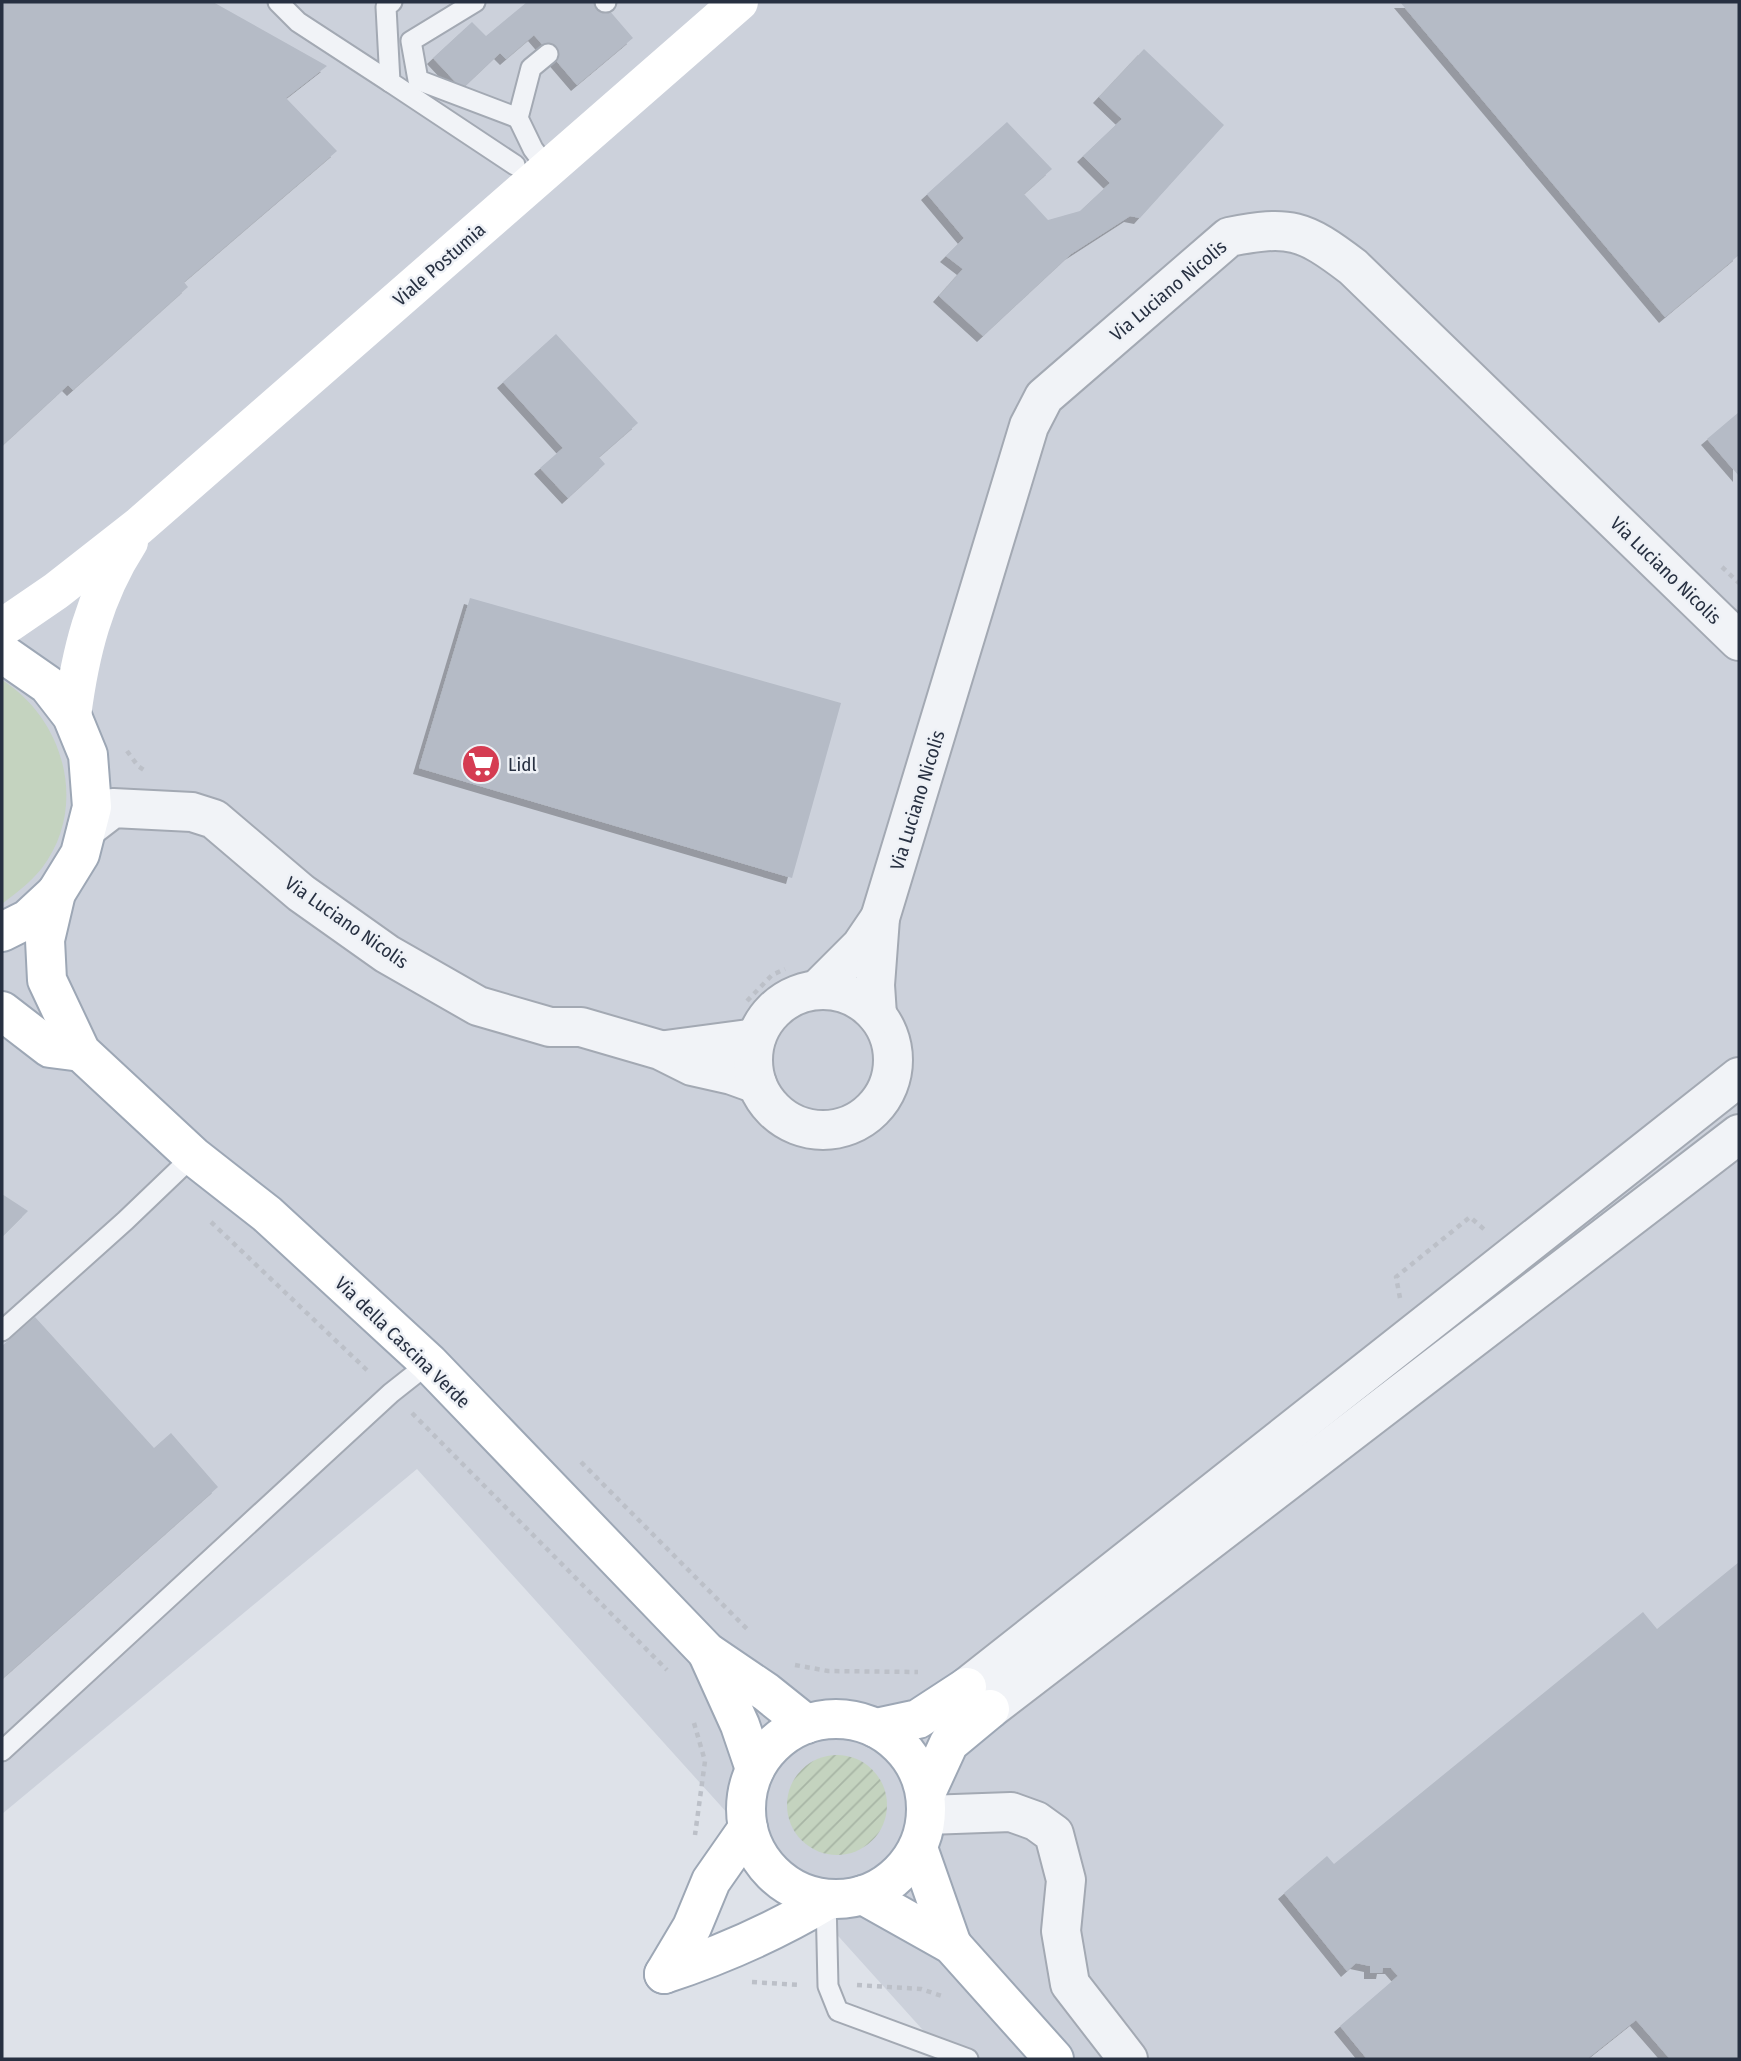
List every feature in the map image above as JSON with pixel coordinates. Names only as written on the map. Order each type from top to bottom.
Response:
[{"type":"main road","name":"Viale Postumia","points":[[2,628],[56,592],[139,526],[531,167],[735,3]]},
{"type":"main road","name":"Viale Postumia","points":[[72,716],[79,662],[94,612],[109,574],[139,526]]},
{"type":"main road","points":[[2,653],[48,685],[72,716],[88,755],[92,807],[80,854],[57,892],[28,919],[2,932]]},
{"type":"main road","points":[[57,892],[45,940],[47,980],[81,1052]]},
{"type":"main road","points":[[2,1011],[50,1048],[81,1052]]},
{"type":"main road","name":"Via della Cascina Verde","points":[[81,1052],[181,1168],[267,1214],[429,1363],[707,1652]]},
{"type":"main road","points":[[707,1652],[806,1724]]},
{"type":"main road","points":[[707,1652],[740,1725],[755,1769]]},
{"type":"main road","points":[[876,1728],[918,1719],[979,1698]]},
{"type":"main road","points":[[748,1828],[711,1881],[692,1927],[664,1974],[731,1951],[838,1898],[895,1877],[924,1818],[949,1742],[979,1698]]},
{"type":"main road","points":[[952,1945],[924,1818],[916,1766],[899,1744],[876,1728],[853,1720],[830,1719],[806,1724],[777,1742],[755,1769],[747,1798],[748,1828],[757,1852],[772,1872],[792,1888],[838,1898],[952,1945],[1055,2059]]},
{"type":"street","name":"Via Luciano Nicolis","points":[[877,1015],[875,985],[880,918],[1029,426],[1044,397],[1228,237],[1264,230],[1294,230],[1322,243],[1353,267],[1739,641]]},
{"type":"street","name":"Via Luciano Nicolis","points":[[87,828],[113,808],[192,812],[214,819],[301,892],[387,954],[478,1006],[550,1027],[581,1027],[660,1050],[692,1066],[732,1075],[757,1084],[768,1104],[786,1120],[807,1128],[830,1130],[853,1124],[872,1111],[886,1092],[893,1070],[893,1047],[885,1025],[877,1015],[850,995],[828,989],[807,977]]},
{"type":"street","name":"Via Luciano Nicolis","points":[[660,1050],[766,1017],[783,1002],[804,992],[807,977],[861,946],[880,918]]},
{"type":"street","points":[[749,1022],[757,1084]]},
{"type":"street","points":[[979,1698],[1739,1077]]},
{"type":"street","points":[[979,1698],[1739,1134]]},
{"type":"street","points":[[924,1818],[1011,1812],[1036,1821],[1054,1834],[1066,1880],[1061,1931],[1070,1984],[1128,2059]]},
{"type":"lane","points":[[278,2],[299,22],[390,82],[531,167],[533,149],[518,118],[531,68],[548,54]]},
{"type":"lane","points":[[390,82],[386,7],[392,2]]},
{"type":"lane","points":[[475,2],[411,41],[418,80],[518,118]]},
{"type":"lane","points":[[2,1331],[181,1168]]},
{"type":"lane","points":[[2,1751],[391,1393],[429,1363]]},
{"type":"lane","points":[[838,1898],[828,1986],[838,2011],[968,2059]]},
{"type":"path","points":[[122,740],[138,766],[148,772]]},
{"type":"path","points":[[749,1022],[772,975],[807,977]]},
{"type":"path","points":[[181,1168],[391,1393],[458,1457],[670,1673]]},
{"type":"path","points":[[1402,1306],[1396,1278],[1470,1217],[1487,1232],[1498,1224]]},
{"type":"path","points":[[580,1460],[751,1633]]},
{"type":"path","points":[[792,1664],[828,1671],[921,1672]]},
{"type":"path","points":[[692,1718],[705,1762],[695,1838]]},
{"type":"shaded area","points":[[2,2],[1739,2],[1739,2059],[949,2059],[417,1469],[2,1814]]},
{"type":"green space","points":[[2,680],[23,697],[41,717],[54,740],[63,765],[66,792],[64,818],[56,844],[38,873],[2,904]]},
{"type":"green space","points":[[837,1755],[856,1759],[872,1770],[883,1786],[887,1805],[883,1824],[872,1840],[856,1851],[837,1855],[818,1851],[802,1840],[791,1824],[787,1805],[791,1786],[802,1770],[818,1759]]},
{"type":"building","points":[[2,2],[213,2],[327,66],[286,98],[337,151],[184,282],[188,287],[73,390],[68,385],[2,446]]},
{"type":"building","points":[[527,2],[602,2],[633,38],[577,85],[534,35],[506,59],[500,53],[462,89],[433,58],[472,22],[486,36]]},
{"type":"building","points":[[1400,2],[1739,2],[1739,255],[1665,317]]},
{"type":"building","points":[[1144,49],[1224,125],[1140,218],[1130,216],[1071,254],[983,336],[939,296],[963,269],[946,256],[964,238],[927,194],[1007,122],[1052,169],[1024,194],[1048,220],[1080,211],[1110,183],[1083,156],[1122,119],[1099,97]]},
{"type":"building","points":[[556,334],[638,423],[599,457],[605,464],[568,498],[540,468],[563,448],[503,382]]},
{"type":"building","points":[[1739,412],[1739,476],[1707,439]]},
{"type":"building","points":[[470,598],[841,703],[792,878],[419,768]]},
{"type":"building","points":[[2,1194],[28,1211],[2,1237]]},
{"type":"building","points":[[35,1317],[154,1448],[171,1433],[218,1487],[2,1679],[2,1346]]},
{"type":"building","points":[[1739,1562],[1739,2059],[1670,2059],[1636,2020],[1587,2059],[1367,2059],[1340,2026],[1398,1976],[1391,1968],[1383,1968],[1382,1973],[1370,1973],[1370,1966],[1356,1963],[1347,1971],[1284,1893],[1327,1856],[1334,1864],[1643,1612],[1657,1629]]},
{"type":"place","name":"Lidl","points":[[481,764]]}]
